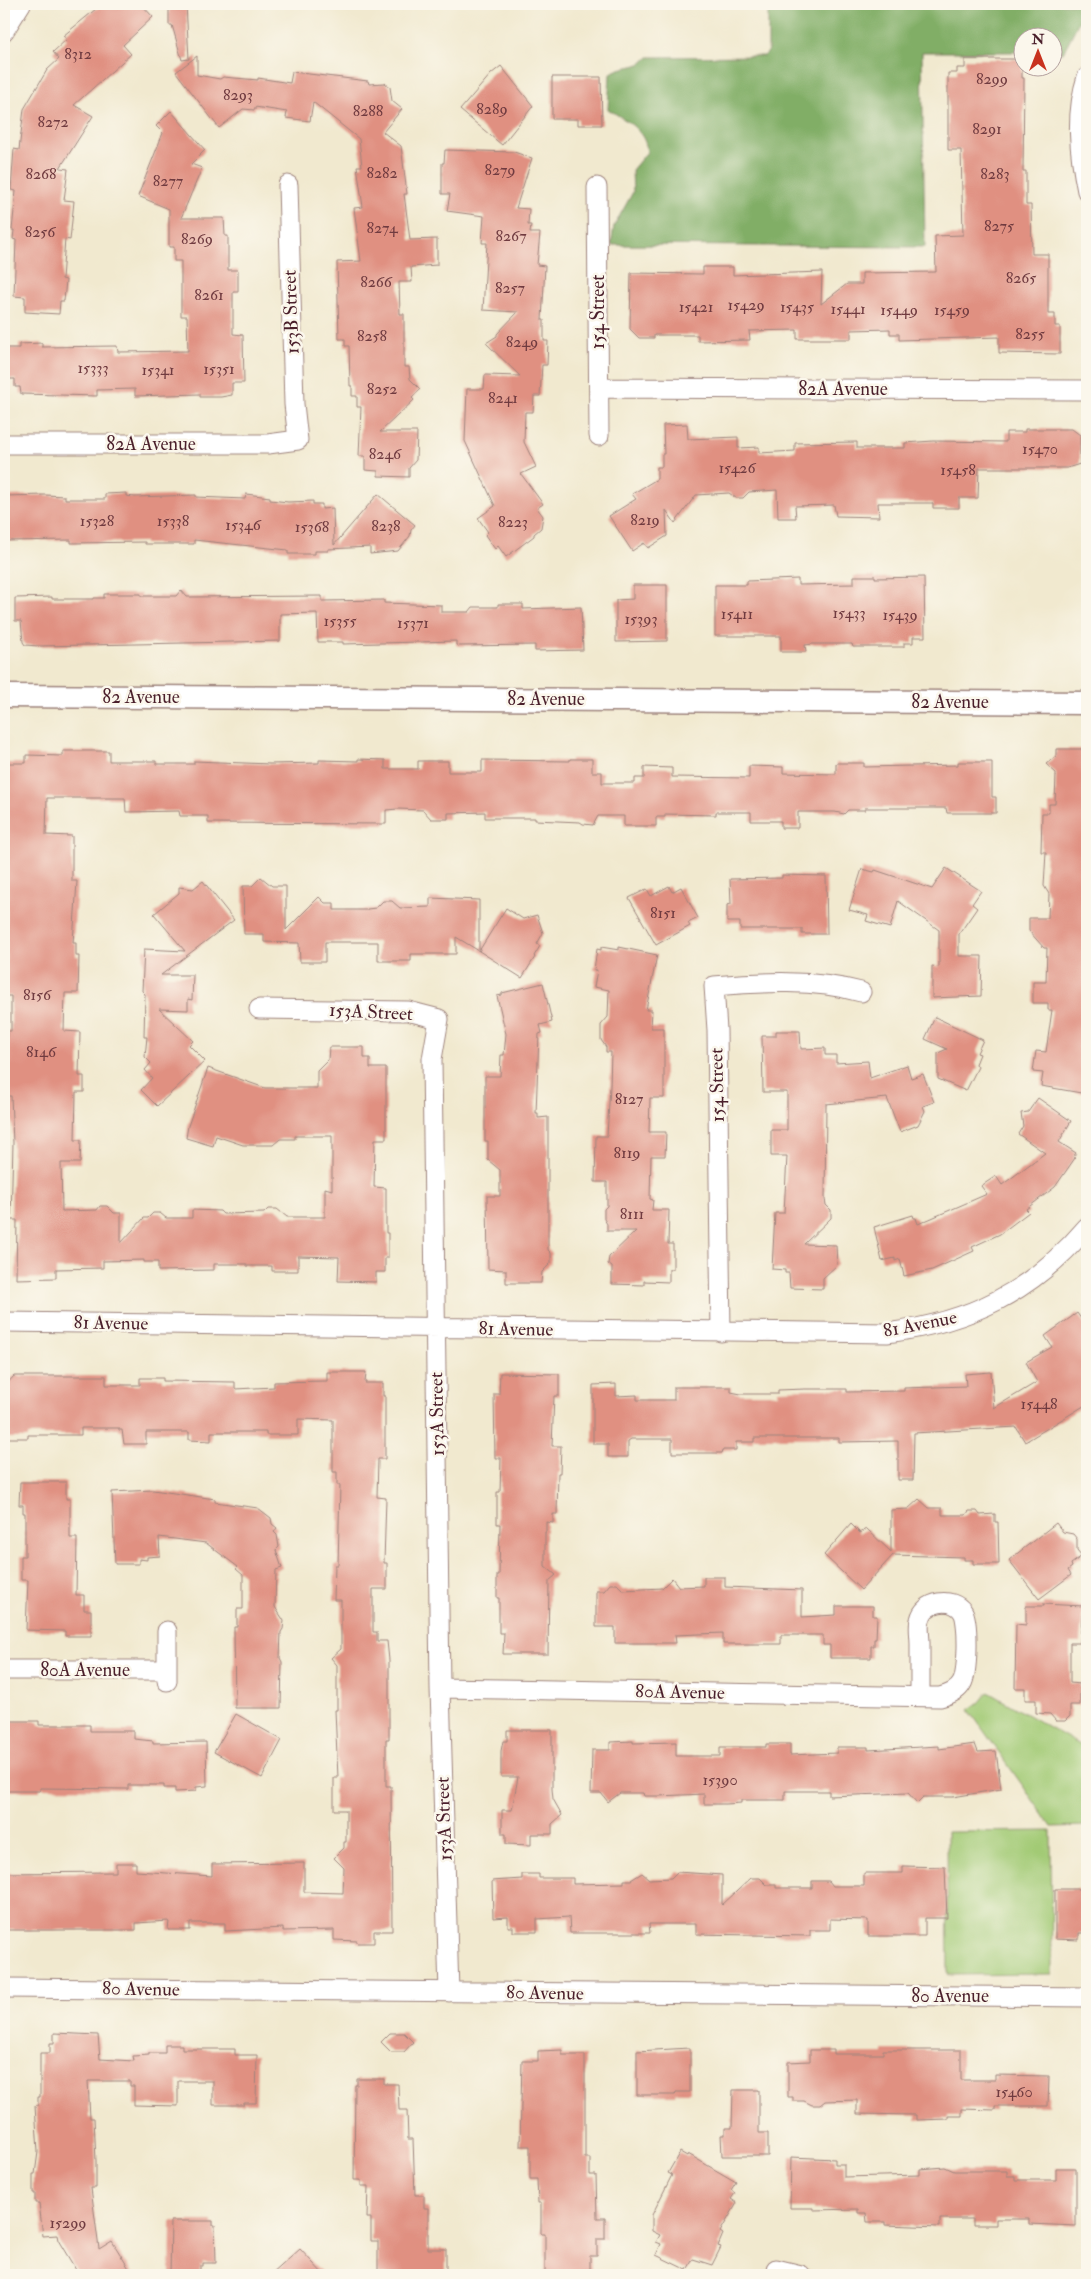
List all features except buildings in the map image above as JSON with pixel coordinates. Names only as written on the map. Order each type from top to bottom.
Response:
[{"type":"street","points":[[4,31],[21,4]]},
{"type":"street","points":[[1087,77],[1081,104],[1079,134],[1081,161],[1087,191]]},
{"type":"street","name":"153B Street","points":[[288,185],[294,404],[298,440]]},
{"type":"street","name":"154 Street","points":[[597,187],[599,436]]},
{"type":"street","name":"82A Avenue","points":[[599,388],[1087,390]]},
{"type":"street","name":"82A Avenue","points":[[4,444],[268,444],[298,440]]},
{"type":"street","name":"82 Avenue","points":[[4,696],[1087,703]]},
{"type":"street","name":"154 Street","points":[[721,1332],[717,1030],[714,986],[825,984],[861,992]]},
{"type":"street","name":"153A Street","points":[[259,1009],[408,1011],[439,1019],[432,1059],[440,1688],[449,1992]]},
{"type":"street","name":"81 Avenue","points":[[4,1322],[892,1333],[948,1321],[992,1304],[1019,1289],[1063,1254],[1087,1227]]},
{"type":"street","name":"80A Avenue","points":[[440,1688],[920,1696],[947,1695],[962,1684],[966,1674],[966,1622],[963,1612],[948,1602],[938,1602],[930,1606],[920,1620],[920,1696]]},
{"type":"street","name":"80A Avenue","points":[[4,1670],[167,1676],[167,1631]]},
{"type":"street","name":"80 Avenue","points":[[4,1988],[1087,1997]]},
{"type":"street","points":[[776,2272],[801,2275]]},
{"type":"green space","points":[[768,4],[1087,4],[1064,51],[1064,28],[1014,28],[1014,52],[922,52],[925,247],[611,245],[614,226],[633,192],[632,170],[647,152],[643,138],[634,126],[608,109],[610,74],[620,69],[640,64],[649,57],[764,56],[768,52]]},
{"type":"green space","points":[[988,1692],[1087,1749],[1087,1826],[1052,1827],[969,1710],[980,1702]]},
{"type":"green space","points":[[1051,1831],[1052,1974],[948,1975],[947,1832]]}]
